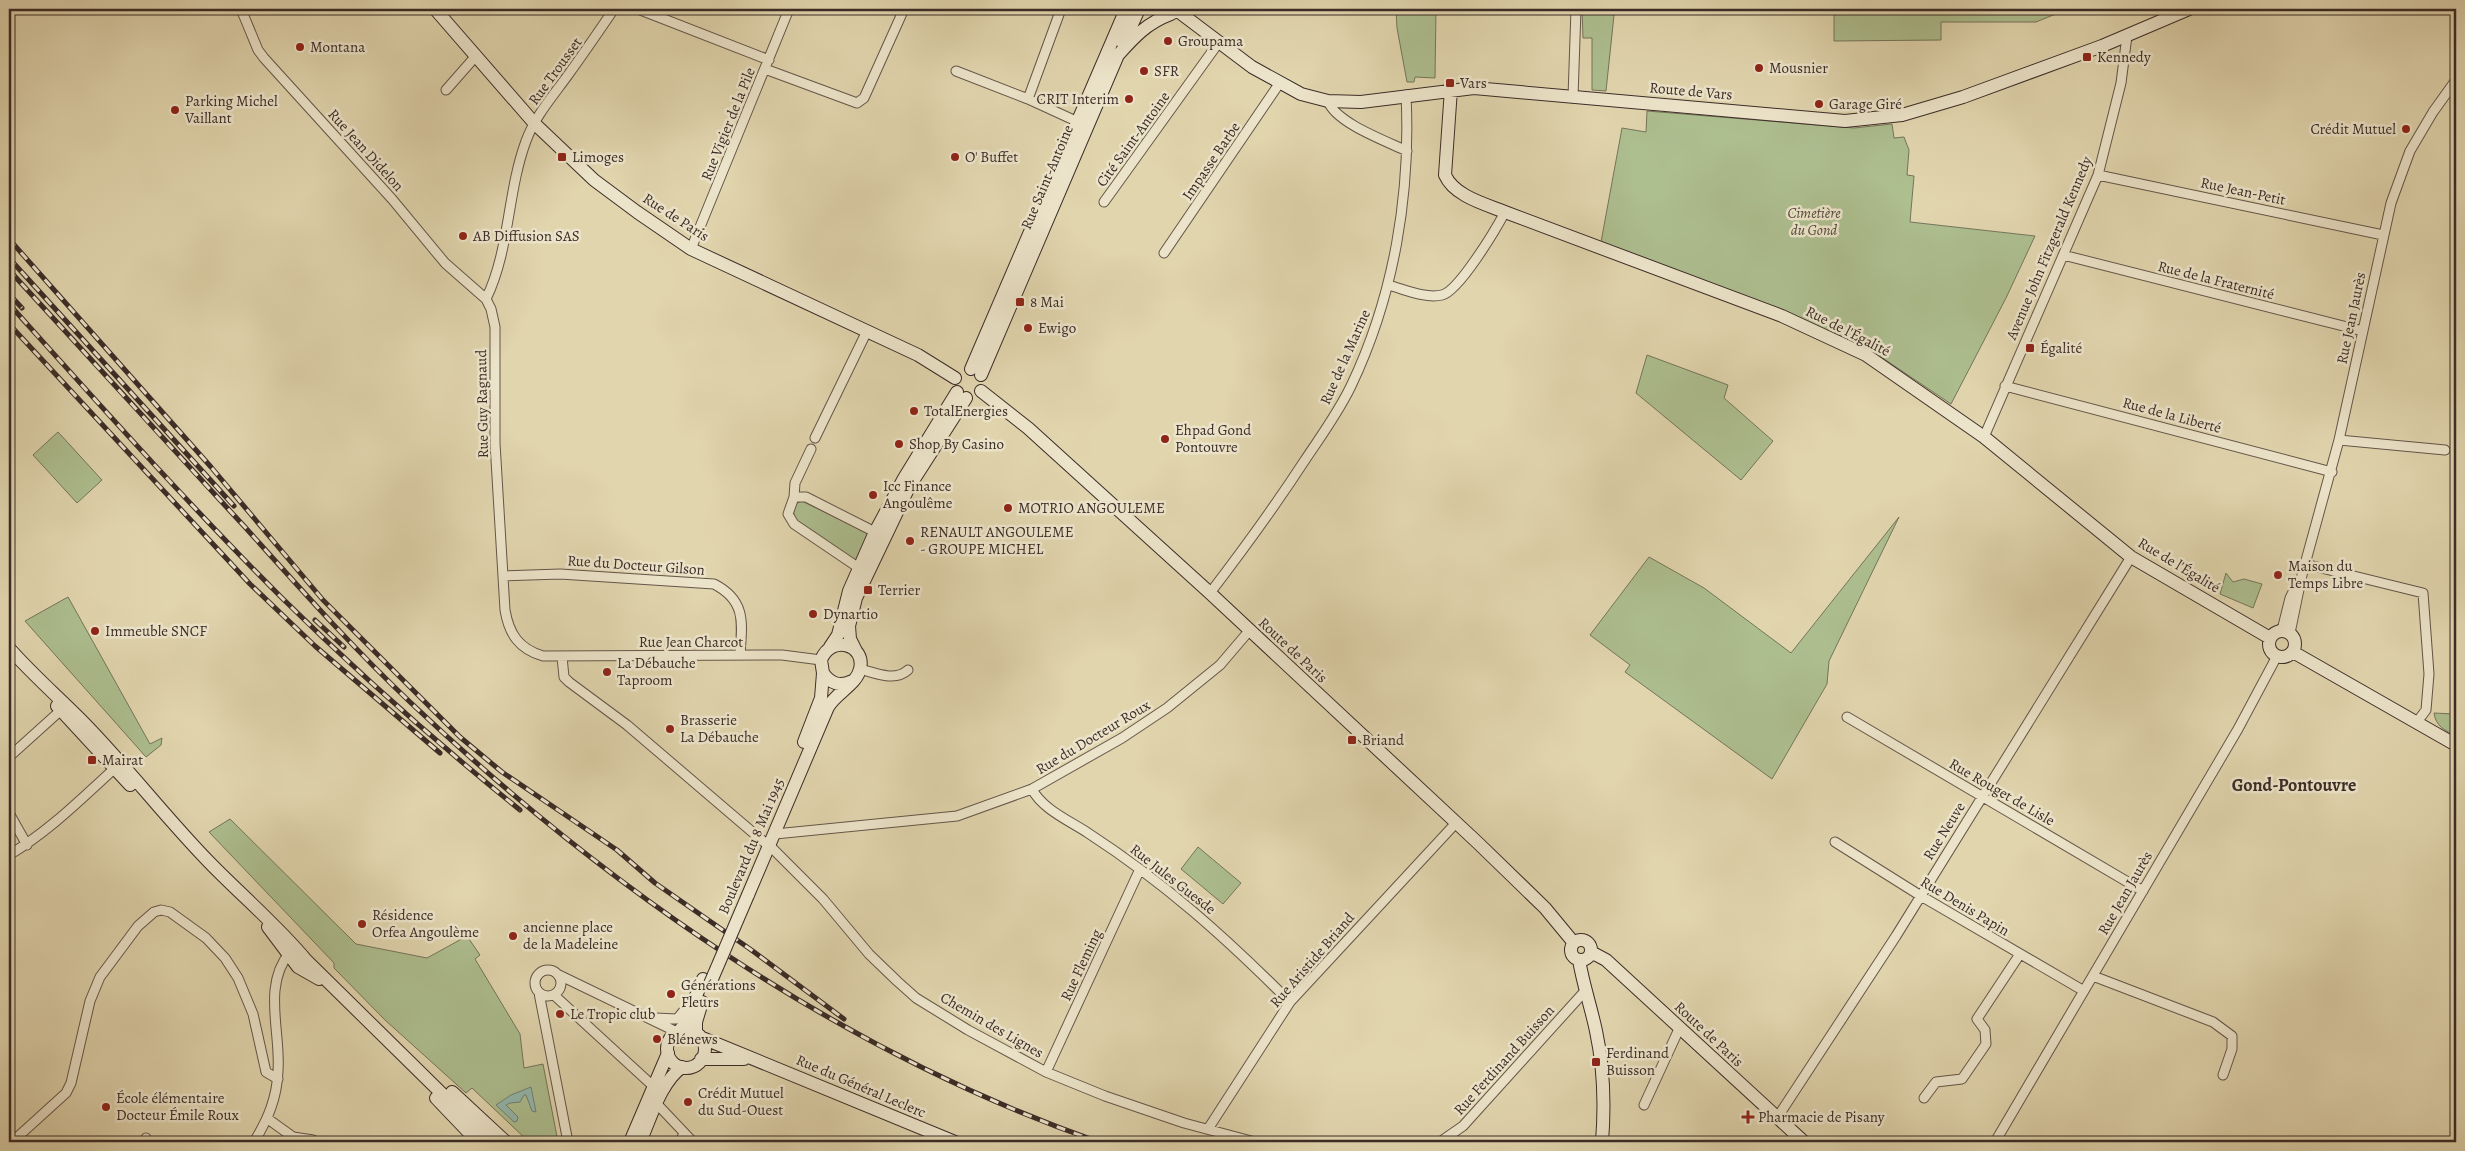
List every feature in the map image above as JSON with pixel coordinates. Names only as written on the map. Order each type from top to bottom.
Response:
[{"type":"main road","name":"Rue de Paris","points":[[435,9],[535,124],[594,180],[691,249],[867,330],[918,355],[955,378]]},
{"type":"main road","name":"Rue Saint-Antoine","points":[[976,372],[1076,121],[1126,9]]},
{"type":"main road","points":[[1118,55],[1139,9]]},
{"type":"main road","name":"Route de Vars","points":[[1170,11],[1194,25],[1279,84],[1301,94],[1328,101],[1361,102],[1451,89],[1494,89],[1830,120],[1860,121],[1902,115],[1963,97],[2127,36],[2189,9]]},
{"type":"main road","name":"Rue Saint-Antoine","points":[[976,372],[1118,55],[1140,30],[1170,11]]},
{"type":"main road","name":"Rue de l'Égalité","points":[[1451,89],[1445,175],[1448,181],[1476,200],[1782,316],[1860,352],[1984,436],[2131,557],[2270,638]]},
{"type":"main road","points":[[961,395],[903,480],[858,568],[846,600],[838,634],[821,660],[822,673],[833,683],[846,684],[852,681],[860,669],[859,657],[850,638],[851,610],[909,487],[961,395],[955,378],[962,371],[976,372],[984,383],[981,391],[975,397],[961,395]]},
{"type":"main road","name":"Route de Paris","points":[[981,391],[1028,428],[1210,593],[1545,908],[1574,942]]},
{"type":"main road","points":[[2275,632],[2286,632],[2295,640],[2293,652],[2285,657],[2276,656],[2269,646],[2270,638],[2275,632]]},
{"type":"main road","points":[[830,647],[841,644],[856,651]]},
{"type":"main road","points":[[11,651],[45,687],[79,718],[115,768],[145,791],[172,823]]},
{"type":"main road","points":[[2293,652],[2456,745]]},
{"type":"main road","name":"Boulevard du 8 Mai 1945","points":[[794,780],[821,698],[822,673]]},
{"type":"main road","name":"Boulevard du 8 Mai 1945","points":[[678,1032],[684,1026],[706,983],[794,780],[831,702],[852,681]]},
{"type":"main road","points":[[45,687],[60,711],[115,768],[172,823],[253,907],[285,934],[292,950],[333,986],[491,1142]]},
{"type":"main road","points":[[1582,940],[1587,942],[1591,952],[1588,958],[1579,960],[1573,957],[1571,951],[1574,942],[1582,940]]},
{"type":"main road","name":"Route de Paris","points":[[1591,952],[1606,960],[1804,1142]]},
{"type":"main road","points":[[1579,960],[1585,991],[1596,1029],[1602,1064],[1605,1098],[1602,1142]]},
{"type":"main road","name":"Boulevard du 8 Mai 1945","points":[[698,1035],[698,1011],[706,983]]},
{"type":"main road","points":[[630,1142],[668,1053],[668,1043],[678,1032],[685,1030],[698,1035],[704,1047],[701,1059],[693,1066],[682,1067],[671,1076],[640,1142]]},
{"type":"main road","points":[[378,1032],[451,1116],[478,1142]]},
{"type":"main road","points":[[378,1032],[429,1072],[506,1142]]},
{"type":"main road","name":"Rue du Général Leclerc","points":[[698,1035],[754,1060],[955,1142]]},
{"type":"main road","points":[[668,1053],[673,1062],[682,1067]]},
{"type":"main road","points":[[701,1059],[754,1060]]},
{"type":"street","name":"Rue Jean Didelon","points":[[241,9],[264,58],[392,199],[446,263],[486,299]]},
{"type":"street","name":"Rue Trousset","points":[[535,124],[541,110],[592,42],[614,9]]},
{"type":"street","points":[[638,9],[857,103],[864,98],[904,9]]},
{"type":"street","name":"Rue Vigier de la Pile","points":[[691,249],[789,9]]},
{"type":"street","points":[[1028,99],[1061,9]]},
{"type":"street","points":[[1573,97],[1576,9]]},
{"type":"street","name":"Avenue John Fitzgerald Kennedy","points":[[1984,436],[2098,175],[2121,83],[2127,36]]},
{"type":"street","name":"Cité Saint-Antoine","points":[[1104,202],[1219,42]]},
{"type":"street","points":[[446,90],[475,56]]},
{"type":"street","points":[[956,71],[1028,99],[1076,121]]},
{"type":"street","name":"Rue Jean Jaurès","points":[[2286,632],[2332,472],[2391,203],[2410,151],[2433,112],[2456,80]]},
{"type":"street","name":"Impasse Barbe","points":[[1164,253],[1279,84]]},
{"type":"street","name":"Rue de la Marine","points":[[1210,593],[1250,542],[1339,409],[1364,356],[1388,285],[1400,217],[1407,151],[1406,95]]},
{"type":"street","points":[[1328,101],[1330,107],[1342,119],[1407,151]]},
{"type":"street","points":[[486,299],[496,276],[525,144],[535,124]]},
{"type":"street","name":"Rue Jean-Petit","points":[[2098,175],[2383,235]]},
{"type":"street","points":[[1388,285],[1432,296],[1449,292],[1492,237],[1505,212]]},
{"type":"street","name":"Rue de la Fraternité","points":[[2063,256],[2363,331]]},
{"type":"street","name":"Rue Guy Ragnaud","points":[[486,299],[491,309],[495,327],[495,443],[507,622],[517,643],[535,654],[562,657]]},
{"type":"street","points":[[815,438],[867,330]]},
{"type":"street","name":"Rue de la Liberté","points":[[2005,386],[2332,472]]},
{"type":"street","points":[[2339,440],[2445,450]]},
{"type":"street","points":[[811,449],[794,483],[794,497],[788,508],[789,519],[858,568]]},
{"type":"street","points":[[794,497],[801,496],[812,500],[875,532]]},
{"type":"street","name":"Rue Neuve","points":[[1777,1118],[1921,896],[2131,557]]},
{"type":"street","points":[[2305,564],[2424,593],[2429,672],[2426,710],[2417,722]]},
{"type":"street","name":"Rue du Docteur Gilson","points":[[503,576],[560,574],[714,584],[730,594],[739,608],[741,618],[740,655]]},
{"type":"street","name":"Rue du Docteur Roux","points":[[772,834],[949,817],[1032,789],[1122,738],[1175,702],[1220,665],[1247,629]]},
{"type":"street","name":"Rue Jean Charcot","points":[[562,657],[740,655],[804,657],[821,660]]},
{"type":"street","name":"Rue Jean Jaurès","points":[[1995,1142],[2238,729],[2276,656]]},
{"type":"street","name":"Chemin des Lignes","points":[[562,657],[564,677],[569,682],[597,701],[729,811],[772,834],[869,954],[916,998],[968,1030],[1046,1072],[1105,1096],[1254,1142]]},
{"type":"street","points":[[860,669],[892,676],[904,674],[908,670]]},
{"type":"street","points":[[9,757],[60,711]]},
{"type":"street","name":"Rue Rouget de Lisle","points":[[1847,717],[2143,890]]},
{"type":"street","points":[[9,856],[27,845],[68,812],[115,768]]},
{"type":"street","name":"Rue Jules Guesde","points":[[1032,789],[1041,802],[1140,869],[1179,898],[1232,945],[1290,1002]]},
{"type":"street","points":[[9,813],[27,845]]},
{"type":"street","name":"Rue Aristide Briand","points":[[1208,1129],[1290,1002],[1455,824]]},
{"type":"street","name":"Rue Denis Papin","points":[[1834,842],[1921,896],[2084,991]]},
{"type":"street","name":"Rue Fleming","points":[[1046,1072],[1140,869]]},
{"type":"street","points":[[12,1142],[66,1093],[71,1083],[93,992],[100,977],[138,926],[154,912],[161,910],[170,912],[206,938],[220,952],[238,978],[245,992],[266,1072],[278,1079]]},
{"type":"street","points":[[254,1142],[268,1119],[278,1079],[279,1046],[274,1009],[274,988],[292,950]]},
{"type":"street","points":[[1924,1098],[1936,1082],[1962,1079],[1986,1044],[1985,1030],[1977,1019],[2020,954]]},
{"type":"street","points":[[568,1142],[539,993],[534,986],[538,974],[549,969],[678,1032]]},
{"type":"street","points":[[539,993],[546,996],[554,995],[560,988],[559,975]]},
{"type":"street","points":[[2092,976],[2213,1022],[2232,1036],[2232,1049],[2223,1074]]},
{"type":"street","points":[[644,1016],[668,1020],[679,1018],[706,983]]},
{"type":"street","name":"Rue Ferdinand Buisson","points":[[1440,1142],[1463,1126],[1585,991]]},
{"type":"street","points":[[554,995],[653,1086]]},
{"type":"street","points":[[1644,1105],[1679,1029]]},
{"type":"street","points":[[657,1104],[692,1142]]},
{"type":"street","points":[[268,1119],[293,1138],[314,1141]]},
{"type":"street","points":[[680,1142],[684,1133]]},
{"type":"green space","points":[[1396,9],[1436,9],[1435,78],[1415,77],[1414,82],[1407,82],[1397,28]]},
{"type":"green space","points":[[1582,9],[1608,9],[1608,14],[1614,15],[1606,91],[1592,90],[1592,38],[1583,38]]},
{"type":"green space","points":[[1834,9],[2068,9],[2036,22],[1941,22],[1941,40],[1834,41]]},
{"type":"green space","name":"Cimetière du Gond","points":[[1647,111],[1854,128],[1892,124],[1894,138],[1904,137],[1909,150],[1907,175],[1914,176],[1910,222],[2035,236],[2006,298],[1951,404],[1884,359],[1837,334],[1601,242],[1622,128],[1646,132]]},
{"type":"green space","points":[[1647,355],[1728,385],[1724,398],[1773,441],[1741,480],[1636,393]]},
{"type":"green space","points":[[58,432],[102,480],[77,503],[33,455]]},
{"type":"green space","points":[[802,501],[869,534],[857,562],[795,519],[793,510],[797,503]]},
{"type":"green space","points":[[1899,517],[1829,661],[1827,684],[1772,779],[1625,672],[1630,665],[1590,635],[1649,557],[1704,588],[1791,653]]},
{"type":"green space","points":[[2226,573],[2233,582],[2244,579],[2262,584],[2253,608],[2220,594]]},
{"type":"green space","points":[[68,597],[150,744],[162,738],[161,745],[146,757],[25,621]]},
{"type":"green space","points":[[2434,713],[2453,714],[2451,730],[2456,730],[2456,736],[2439,725]]},
{"type":"green space","points":[[230,819],[356,944],[427,958],[467,936],[480,955],[475,959],[520,1034],[524,1068],[543,1064],[558,1142],[529,1142],[472,1088],[466,1093],[385,1020],[334,968],[334,963],[209,832]]},
{"type":"green space","points":[[1198,847],[1241,883],[1223,904],[1181,869]]},
{"type":"water","points":[[531,1087],[536,1112],[532,1111],[526,1095],[524,1095],[520,1102],[506,1105],[518,1117],[517,1121],[514,1122],[496,1105],[511,1095]]},
{"type":"railway","points":[[9,239],[211,467],[323,600],[460,737],[502,772],[617,850],[655,883],[750,949],[844,1019]]},
{"type":"railway","points":[[9,258],[234,506]]},
{"type":"railway","points":[[9,270],[367,659],[410,702],[485,770],[564,836],[646,899],[732,958],[820,1012],[911,1062],[1004,1105],[1099,1142]]},
{"type":"railway","points":[[9,294],[22,308]]},
{"type":"railway","points":[[9,304],[177,489],[281,597],[398,706],[520,810]]},
{"type":"railway","points":[[9,324],[250,584],[315,646],[440,753]]},
{"type":"railway","points":[[315,620],[344,647]]},
{"type":"place","name":"Groupama","points":[[1168,41]]},
{"type":"place","name":"Montana","points":[[300,47]]},
{"type":"place","name":"Kennedy","points":[[2087,57]]},
{"type":"place","name":"Mousnier","points":[[1759,68]]},
{"type":"place","name":"SFR","points":[[1144,71]]},
{"type":"place","name":"Vars","points":[[1450,83]]},
{"type":"place","name":"CRIT Interim","points":[[1129,99]]},
{"type":"place","name":"Garage Giré","points":[[1819,104]]},
{"type":"place","name":"Parking Michel Vaillant","points":[[175,110]]},
{"type":"place","name":"Crédit Mutuel","points":[[2406,129]]},
{"type":"place","name":"Limoges","points":[[562,157]]},
{"type":"place","name":"O' Buffet","points":[[955,157]]},
{"type":"place","name":"AB Diffusion SAS","points":[[463,236]]},
{"type":"place","name":"8 Mai","points":[[1020,302]]},
{"type":"place","name":"Ewigo","points":[[1028,328]]},
{"type":"place","name":"Égalité","points":[[2030,348]]},
{"type":"place","name":"TotalEnergies","points":[[914,411]]},
{"type":"place","name":"Ehpad Gond Pontouvre","points":[[1165,439]]},
{"type":"place","name":"Shop By Casino","points":[[899,444]]},
{"type":"place","name":"Icc Finance Angoulême","points":[[873,495]]},
{"type":"place","name":"MOTRIO ANGOULEME","points":[[1008,508]]},
{"type":"place","name":"RENAULT ANGOULEME - GROUPE MICHEL","points":[[910,541]]},
{"type":"place","name":"Maison du Temps Libre","points":[[2278,575]]},
{"type":"place","name":"Terrier","points":[[868,590]]},
{"type":"place","name":"Dynartio","points":[[813,614]]},
{"type":"place","name":"Immeuble SNCF","points":[[95,631]]},
{"type":"place","name":"La Débauche Taproom","points":[[607,672]]},
{"type":"place","name":"Brasserie La Débauche","points":[[670,729]]},
{"type":"place","name":"Briand","points":[[1352,740]]},
{"type":"place","name":"Mairat","points":[[92,760]]},
{"type":"place","name":"Résidence Orfea Angoulème","points":[[362,924]]},
{"type":"place","name":"ancienne place de la Madeleine","points":[[513,936]]},
{"type":"place","name":"Générations Fleurs","points":[[671,994]]},
{"type":"place","name":"Le Tropic club","points":[[560,1014]]},
{"type":"place","name":"Blénews","points":[[657,1039]]},
{"type":"place","name":"Ferdinand Buisson","points":[[1596,1062]]},
{"type":"place","name":"Crédit Mutuel du Sud-Ouest","points":[[688,1102]]},
{"type":"place","name":"École élémentaire Docteur Émile Roux","points":[[106,1107]]},
{"type":"place","name":"Pharmacie de Pisany","points":[[1748,1117]]},
{"type":"district","name":"Gond-Pontouvre","points":[[2294,785]]}]
